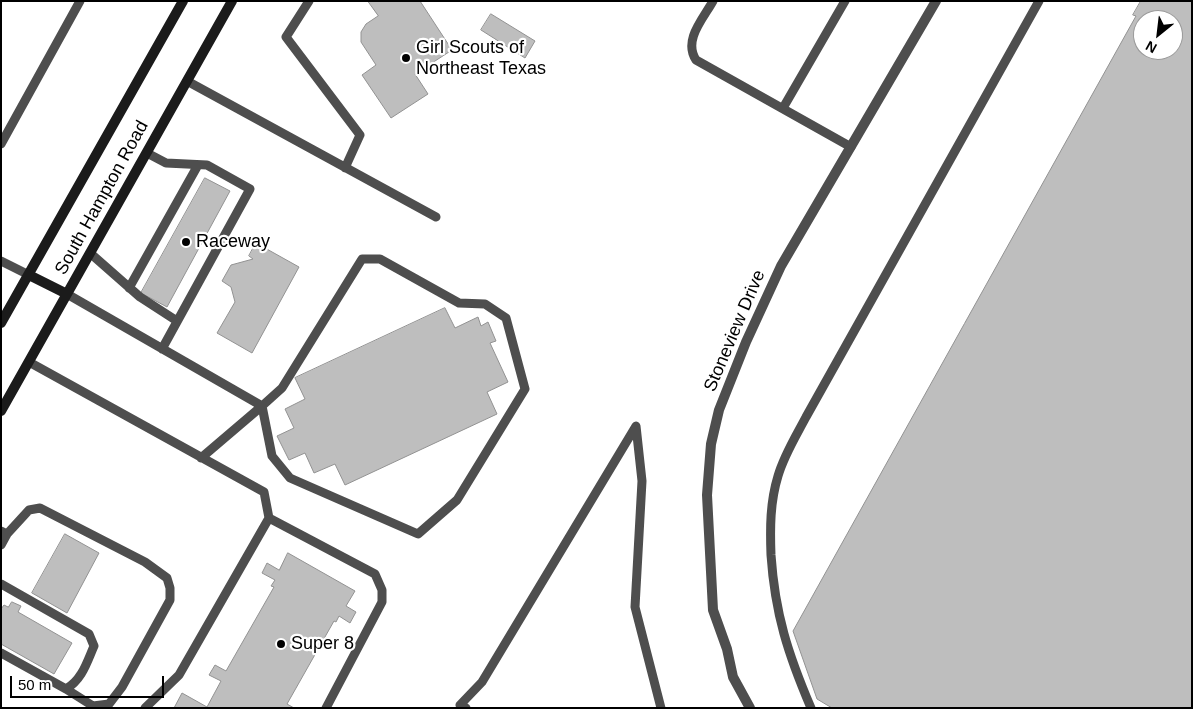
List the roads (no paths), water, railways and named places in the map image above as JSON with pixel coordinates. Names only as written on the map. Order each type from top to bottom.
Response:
[{"type":"main road","name":"South Hampton Road","points":[[1,323],[183,1]]},
{"type":"main road","name":"South Hampton Road","points":[[1,411],[232,1]]},
{"type":"main road","points":[[29,275],[67,294]]},
{"type":"street","name":"Stoneview Drive","points":[[750,708],[733,677],[727,649],[713,610],[707,494],[710,444],[719,410],[746,342],[781,266],[936,1]]},
{"type":"lane","points":[[1,144],[80,1]]},
{"type":"lane","points":[[309,1],[286,37],[360,135],[345,168]]},
{"type":"lane","points":[[713,1],[690,41],[691,53],[696,60],[851,147]]},
{"type":"lane","points":[[783,108],[845,1]]},
{"type":"lane","points":[[811,708],[788,650],[773,592],[770,530],[771,509],[778,476],[806,418],[1039,1]]},
{"type":"lane","points":[[187,81],[436,217]]},
{"type":"lane","points":[[147,153],[166,163],[207,166],[250,189],[162,349]]},
{"type":"lane","points":[[129,288],[198,165]]},
{"type":"lane","points":[[90,253],[129,288],[177,321]]},
{"type":"lane","points":[[67,294],[262,406],[272,456],[290,478],[418,534],[457,500],[525,389],[506,318],[485,304],[459,303],[380,259],[362,259],[282,388],[262,406],[202,458]]},
{"type":"lane","points":[[1,261],[29,275]]},
{"type":"lane","points":[[29,362],[264,492],[269,518],[179,675],[145,708]]},
{"type":"lane","points":[[461,707],[482,682],[636,426],[642,481],[635,607],[662,708]]},
{"type":"lane","points":[[1,545],[4,533],[29,510],[40,508],[145,562],[167,578],[170,588],[170,600],[122,687],[109,704],[94,707],[66,689],[1,653]]},
{"type":"lane","points":[[269,518],[375,574],[382,590],[382,602],[326,708]]},
{"type":"lane","points":[[1,584],[89,634],[94,646],[82,673],[74,684],[66,689]]},
{"type":"place","name":"Girl Scouts of Northeast Texas","points":[[406,58]]},
{"type":"place","name":"Raceway","points":[[186,242]]},
{"type":"place","name":"Super 8","points":[[281,644]]}]
